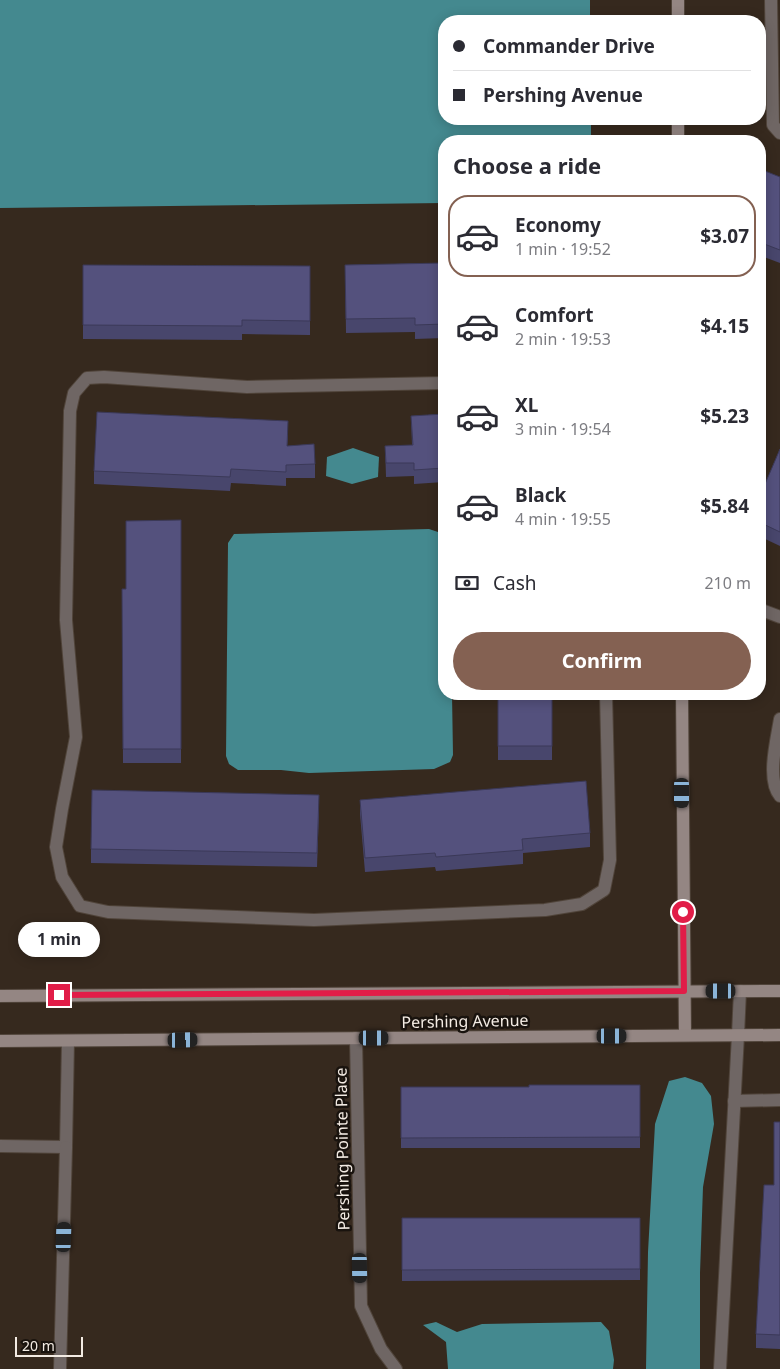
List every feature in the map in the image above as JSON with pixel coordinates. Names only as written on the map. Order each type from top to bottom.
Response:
[{"type":"street","points":[[678,0],[678,15]]},
{"type":"street","points":[[771,0],[773,125],[780,133]]},
{"type":"street","points":[[438,383],[247,387],[104,377],[87,378],[74,393],[70,411],[66,620],[76,737],[56,848],[62,877],[80,906],[108,912],[314,920],[545,910],[582,904],[604,890],[610,860],[606,700]]},
{"type":"street","points":[[766,612],[780,617]]},
{"type":"street","points":[[682,700],[685,1035]]},
{"type":"street","points":[[780,719],[772,770],[777,792],[780,796]]},
{"type":"street","points":[[720,1369],[740,991]]},
{"type":"street","name":"Pershing Avenue","points":[[0,996],[780,991]]},
{"type":"street","name":"Pershing Avenue","points":[[0,1041],[780,1035]]},
{"type":"street","name":"Pershing Pointe Place","points":[[356,1038],[361,1306],[382,1349],[396,1369]]},
{"type":"street","points":[[60,1369],[68,1041]]},
{"type":"street","points":[[734,1101],[780,1100]]},
{"type":"street","points":[[0,1146],[66,1147]]},
{"type":"water","points":[[0,0],[590,0],[590,15],[438,15],[438,125],[591,125],[591,135],[438,135],[438,203],[0,208]]},
{"type":"water","points":[[353,448],[379,457],[378,477],[352,484],[326,476],[327,457]]},
{"type":"water","points":[[429,529],[438,532],[438,700],[452,700],[453,755],[450,762],[434,769],[309,773],[281,770],[238,770],[229,764],[226,756],[228,543],[234,534]]},
{"type":"water","points":[[685,1077],[702,1083],[711,1096],[714,1124],[703,1187],[700,1273],[700,1369],[646,1369],[648,1252],[655,1124],[669,1081]]},
{"type":"water","points":[[436,1322],[457,1332],[482,1324],[601,1322],[609,1331],[614,1360],[613,1369],[448,1369],[446,1342],[423,1325]]},
{"type":"building","points":[[766,171],[780,177],[780,250],[766,245]]},
{"type":"building","points":[[438,263],[438,324],[415,325],[415,318],[346,319],[345,265]]},
{"type":"building","points":[[83,265],[310,266],[310,321],[242,320],[242,326],[83,325]]},
{"type":"building","points":[[97,412],[288,421],[287,446],[314,444],[315,464],[286,465],[286,472],[231,469],[230,477],[94,471]]},
{"type":"building","points":[[438,414],[438,468],[414,470],[414,463],[386,463],[385,446],[413,445],[411,416]]},
{"type":"building","points":[[780,449],[780,532],[766,525],[766,482]]},
{"type":"building","points":[[181,520],[181,749],[123,749],[122,589],[126,589],[126,521]]},
{"type":"building","points":[[498,700],[552,700],[552,746],[498,746]]},
{"type":"building","points":[[586,781],[590,833],[522,839],[523,850],[436,857],[435,853],[365,858],[360,800]]},
{"type":"building","points":[[92,790],[319,795],[317,853],[91,849]]},
{"type":"building","points":[[529,1085],[640,1085],[640,1137],[401,1138],[401,1087],[529,1087]]},
{"type":"building","points":[[774,1122],[780,1122],[780,1335],[756,1334],[764,1185],[774,1185]]},
{"type":"building","points":[[402,1218],[640,1218],[640,1269],[402,1270]]},
{"type":"route","points":[[59,995],[684,991],[683,912]]}]
